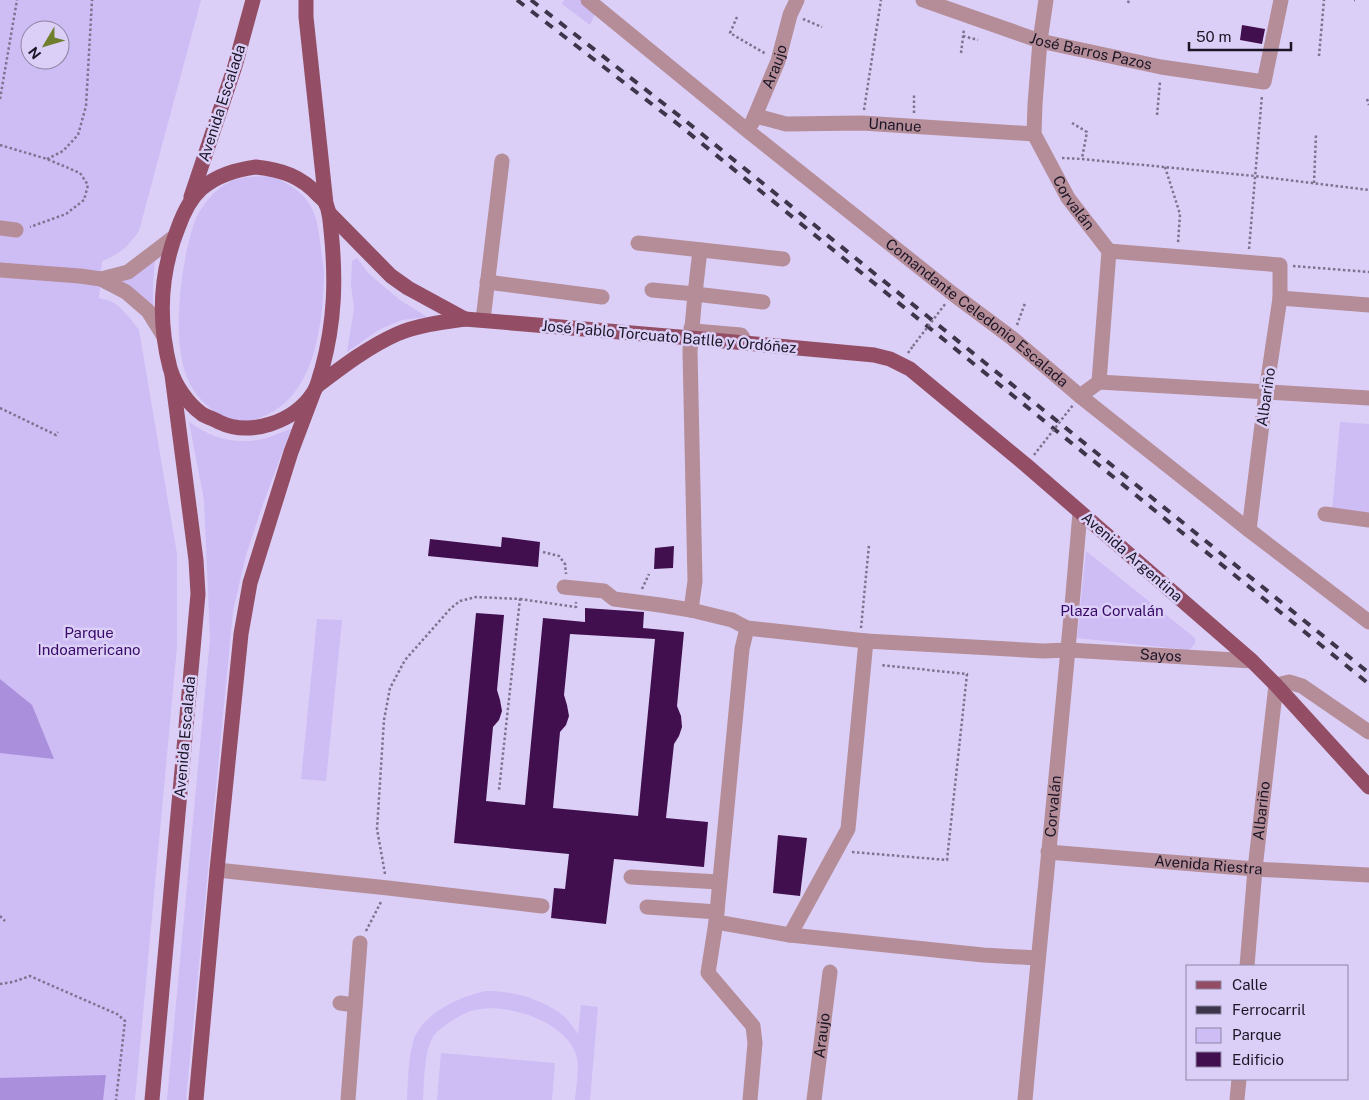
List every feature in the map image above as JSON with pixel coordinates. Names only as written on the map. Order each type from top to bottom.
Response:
[{"type":"main road","name":"Avenida Escalada","points":[[188,206],[236,66],[254,0]]},
{"type":"main road","points":[[196,1100],[217,870],[246,600],[291,452],[315,390],[328,344],[334,300],[334,257],[306,17],[306,0]]},
{"type":"main road","name":"José Pablo Torcuato Batlle y Ordóñez","points":[[188,206],[200,190],[217,178],[236,170],[256,167],[276,169],[296,176],[312,188],[327,208],[391,276],[408,288],[465,318]]},
{"type":"main road","points":[[172,375],[163,335],[162,302],[164,277],[174,237],[188,206]]},
{"type":"main road","name":"José Pablo Torcuato Batlle y Ordóñez","points":[[172,375],[184,397],[202,414],[225,424],[249,428],[274,424],[295,412],[315,390],[360,355],[399,333],[429,324],[465,318],[691,333],[744,343],[874,356]]},
{"type":"main road","name":"Avenida Argentina","points":[[874,356],[890,358],[910,369],[1026,465],[1252,661],[1369,787]]},
{"type":"main road","name":"Avenida Escalada","points":[[152,1100],[198,594],[196,560],[172,375]]},
{"type":"street","name":"Comandante Celedonio Escalada","points":[[588,0],[748,131],[1012,338],[1077,400],[1369,622]]},
{"type":"street","name":"José Barros Pazos","points":[[923,0],[1040,41],[1161,67],[1264,82]]},
{"type":"street","name":"Corvalán","points":[[1046,0],[1040,41],[1034,134],[1068,198],[1108,251]]},
{"type":"street","points":[[1264,82],[1281,0]]},
{"type":"street","name":"Araujo","points":[[748,131],[778,62],[794,7]]},
{"type":"street","name":"Unanue","points":[[756,116],[786,124],[862,124],[1034,134]]},
{"type":"street","points":[[483,320],[502,161]]},
{"type":"street","points":[[0,228],[16,230]]},
{"type":"street","points":[[101,279],[128,272],[174,237]]},
{"type":"street","points":[[638,243],[783,259]]},
{"type":"street","points":[[691,610],[695,581],[690,360],[700,250]]},
{"type":"street","points":[[1099,382],[1108,251],[1280,265]]},
{"type":"street","name":"Albariño","points":[[1249,530],[1280,298],[1280,265]]},
{"type":"street","points":[[0,270],[101,279],[126,292],[148,311],[163,335]]},
{"type":"street","points":[[487,282],[602,297]]},
{"type":"street","points":[[652,290],[764,302]]},
{"type":"street","points":[[1280,298],[1369,305]]},
{"type":"street","points":[[1077,400],[1099,382],[1369,398]]},
{"type":"street","name":"Corvalán","points":[[1025,1100],[1069,650],[1080,512]]},
{"type":"street","points":[[1324,514],[1369,520]]},
{"type":"street","name":"Sayos","points":[[571,588],[604,591],[614,599],[691,610],[732,620],[747,628],[866,641],[1043,651],[1069,650],[1252,661]]},
{"type":"street","points":[[747,628],[742,649],[720,882],[708,973],[753,1026],[756,1043],[750,1100]]},
{"type":"street","points":[[790,936],[848,829],[866,641]]},
{"type":"street","points":[[1276,685],[1289,682],[1302,686],[1369,732]]},
{"type":"street","name":"Albariño","points":[[1247,965],[1255,869],[1276,685]]},
{"type":"street","name":"Avenida Riestra","points":[[1048,852],[1255,869],[1369,875]]},
{"type":"street","points":[[217,870],[542,906]]},
{"type":"street","points":[[630,877],[720,882]]},
{"type":"street","points":[[647,907],[716,917],[790,936],[983,955],[1038,958]]},
{"type":"street","points":[[348,1100],[348,1004],[360,943]]},
{"type":"street","name":"Araujo","points":[[814,1100],[830,972]]},
{"type":"street","points":[[1237,1100],[1239,1080]]},
{"type":"path","points":[[0,99],[17,0]]},
{"type":"path","points":[[47,159],[63,151],[78,135],[86,106],[92,0]]},
{"type":"path","points":[[862,124],[881,0]]},
{"type":"path","points":[[1319,56],[1324,0]]},
{"type":"path","points":[[794,7],[822,27]]},
{"type":"path","points":[[961,53],[967,16]]},
{"type":"path","points":[[737,17],[730,34],[778,62]]},
{"type":"path","points":[[963,36],[978,40]]},
{"type":"path","points":[[1157,115],[1161,67]]},
{"type":"path","points":[[1248,262],[1264,82]]},
{"type":"path","points":[[914,93],[914,127]]},
{"type":"path","points":[[1367,99],[1369,105]]},
{"type":"path","points":[[1072,123],[1087,132],[1082,159]]},
{"type":"path","points":[[1314,183],[1316,135]]},
{"type":"path","points":[[0,145],[47,159],[80,173],[88,185],[84,200],[66,214],[35,226],[16,230]]},
{"type":"path","points":[[1045,157],[1255,176],[1369,190]]},
{"type":"path","points":[[1165,167],[1180,214],[1177,256]]},
{"type":"path","points":[[1280,265],[1369,272]]},
{"type":"path","points":[[913,346],[946,303]]},
{"type":"path","points":[[1012,338],[1025,303]]},
{"type":"path","points":[[1034,455],[1077,400]]},
{"type":"path","points":[[0,408],[56,436],[58,432]]},
{"type":"path","points":[[866,641],[861,629],[869,546]]},
{"type":"path","points":[[360,943],[388,888],[377,829],[384,720],[390,688],[405,660],[451,608],[460,601],[476,597],[520,600],[576,608],[566,576],[565,564],[559,556],[543,552]]},
{"type":"path","points":[[499,790],[520,600]]},
{"type":"path","points":[[836,851],[947,860],[967,674],[880,665]]},
{"type":"path","points":[[0,916],[4,920]]},
{"type":"path","points":[[0,984],[30,976],[117,1014],[125,1022],[116,1100]]},
{"type":"green space","name":"Parque Indoamericano","points":[[0,0],[201,0],[139,231],[124,249],[102,261],[99,298],[110,301],[118,306],[139,330],[177,554],[177,647],[135,1100],[0,1100]]},
{"type":"green space","points":[[564,0],[590,0],[598,7],[590,25],[562,4]]},
{"type":"green space","points":[[272,176],[289,185],[303,196],[315,215],[324,272],[322,312],[319,331],[308,369],[299,386],[288,400],[268,415],[249,421],[236,420],[219,414],[205,404],[189,382],[183,367],[180,349],[179,309],[181,288],[187,249],[195,220],[210,197],[223,185],[233,180]]},
{"type":"green space","points":[[357,258],[369,274],[400,300],[427,317],[402,320],[380,329],[347,352],[354,309],[351,284],[352,261]]},
{"type":"green space","points":[[155,260],[153,284],[153,310],[112,280]]},
{"type":"green space","points":[[189,422],[205,432],[221,438],[238,441],[270,437],[291,429],[246,555],[233,611],[186,1100],[167,1100],[210,638],[204,500]]},
{"type":"green space","points":[[1340,422],[1369,424],[1369,514],[1332,511]]},
{"type":"green space","name":"Plaza Corvalán","points":[[1086,551],[1195,638],[1193,646],[1189,650],[1077,638]]},
{"type":"green space","points":[[317,619],[342,620],[326,781],[301,779]]},
{"type":"green space","points":[[486,991],[506,992],[543,1003],[563,1015],[578,1034],[581,1005],[598,1007],[590,1100],[575,1100],[578,1071],[576,1054],[569,1042],[559,1032],[546,1023],[515,1011],[484,1009],[462,1015],[435,1034],[431,1040],[427,1056],[423,1100],[407,1100],[410,1056],[417,1032],[424,1023],[443,1008],[465,997]]},
{"type":"green space","points":[[441,1053],[555,1063],[552,1100],[437,1100]]},
{"type":"shaded area","points":[[0,679],[32,705],[54,759],[0,753]]},
{"type":"shaded area","points":[[106,1075],[103,1100],[0,1100],[0,1078]]},
{"type":"building","points":[[1242,25],[1265,29],[1262,44],[1240,40]]},
{"type":"building","points":[[502,537],[540,542],[538,567],[428,556],[430,539],[501,547]]},
{"type":"building","points":[[674,546],[673,568],[654,569],[655,548]]},
{"type":"building","points":[[585,608],[644,612],[643,628],[684,632],[677,706],[681,716],[682,727],[674,744],[666,818],[708,822],[704,867],[614,859],[606,924],[551,918],[554,888],[565,889],[569,854],[454,843],[476,613],[504,615],[497,690],[502,711],[499,720],[493,727],[486,801],[525,805],[543,618],[585,622]],"holes":[[[570,634],[655,639],[638,816],[553,808],[560,732],[566,725],[569,716],[564,695]]]},
{"type":"building","points":[[778,835],[807,838],[800,896],[773,893]]},
{"type":"railway","points":[[517,0],[679,125],[1369,684]]},
{"type":"railway","points":[[531,0],[682,118],[1369,673]]}]
